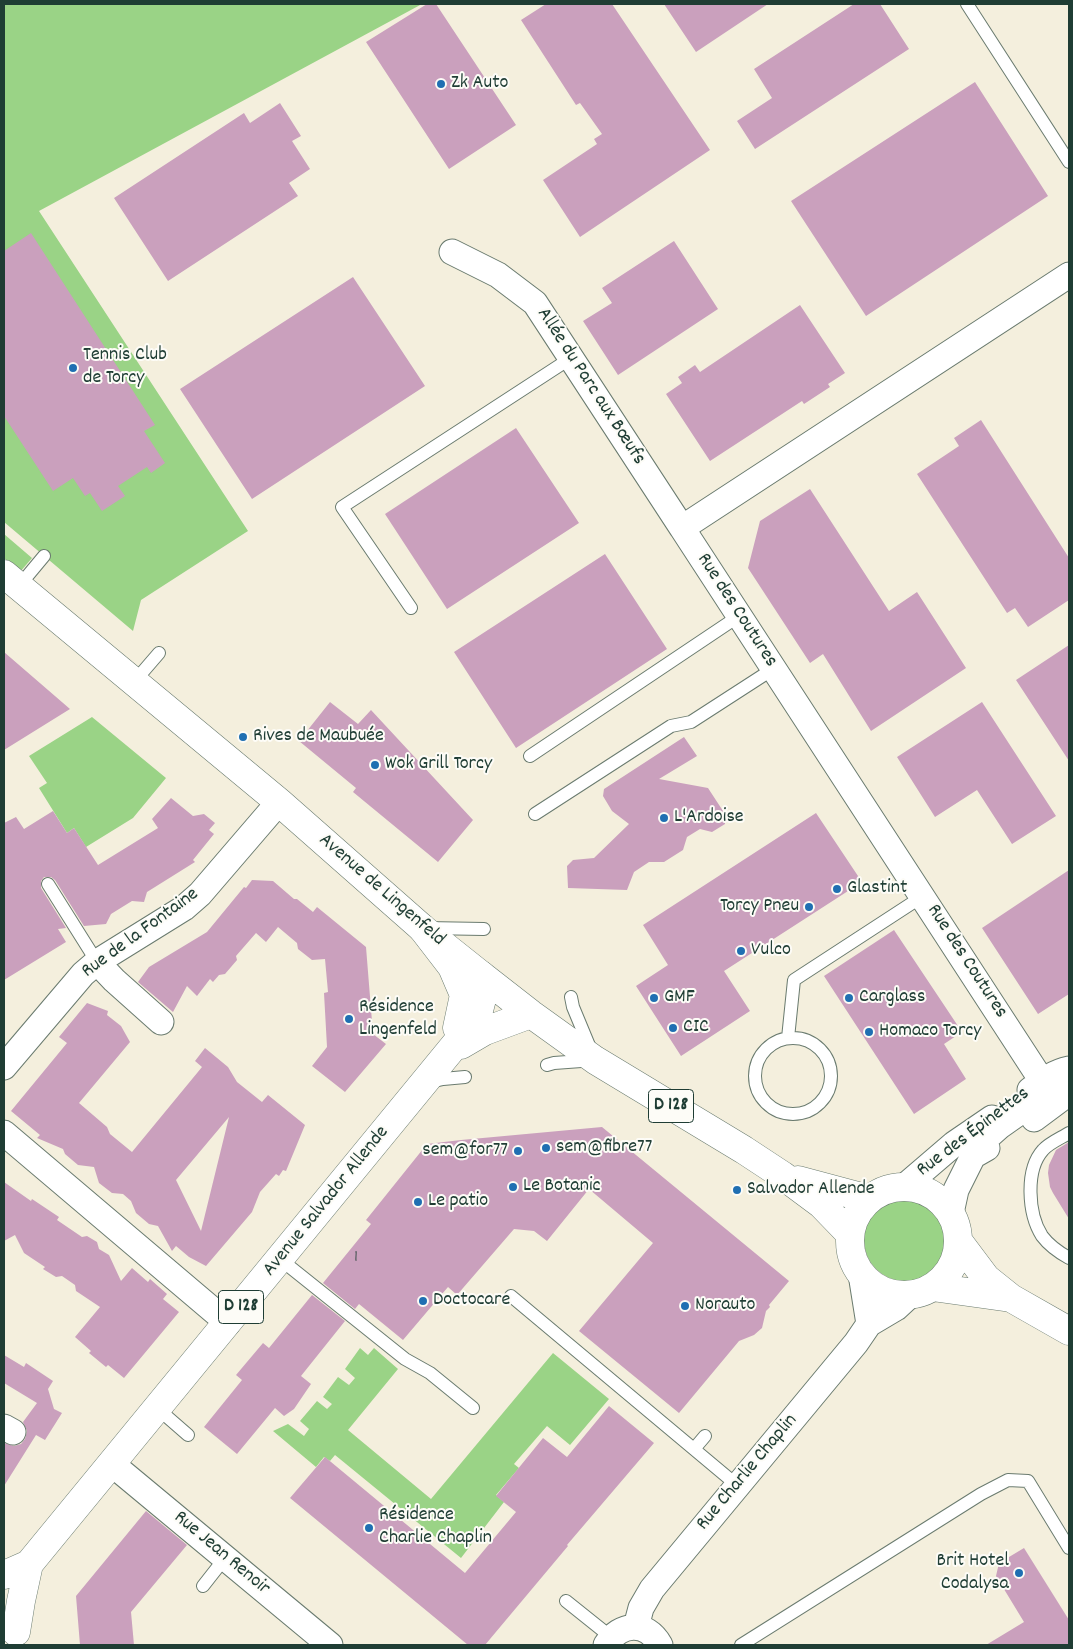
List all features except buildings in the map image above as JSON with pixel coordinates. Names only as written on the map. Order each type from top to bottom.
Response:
[{"type":"main road","name":"Avenue de Lingenfeld","points":[[11,580],[279,802],[422,928],[524,1009],[595,1060],[782,1175],[821,1204],[850,1234]]},
{"type":"main road","points":[[422,928],[452,967],[464,995],[453,1049]]},
{"type":"main road","name":"Avenue Salvador Allende","points":[[13,1629],[29,1564],[477,1018],[483,995],[481,975]]},
{"type":"main road","points":[[477,1018],[495,1008],[524,1009]]},
{"type":"main road","name":"Avenue Salvador Allende","points":[[453,1049],[524,1009]]},
{"type":"main road","name":"Avenue de Lingenfeld","points":[[782,1175],[869,1199]]},
{"type":"main road","points":[[921,1291],[943,1279],[951,1268],[957,1256],[959,1242],[957,1227],[951,1213],[943,1202],[919,1188],[905,1186],[880,1192],[869,1199],[860,1209],[853,1220],[850,1234],[850,1248],[854,1262],[861,1274],[871,1284],[882,1291],[896,1294],[921,1291],[1011,1298]]},
{"type":"main road","points":[[959,1242],[986,1278],[1011,1298],[1069,1331]]},
{"type":"main road","name":"Avenue Salvador Allende","points":[[4,1575],[29,1564]]},
{"type":"street","name":"Allée du Parc aux Bœufs","points":[[452,252],[498,275],[535,302],[682,528]]},
{"type":"street","points":[[682,528],[1069,275]]},
{"type":"street","name":"Rue des Coutures","points":[[682,528],[1042,1081]]},
{"type":"street","name":"Rue de la Fontaine","points":[[4,1066],[77,981],[97,962],[184,908],[200,894],[279,802]]},
{"type":"street","points":[[97,962],[114,980],[161,1022]]},
{"type":"street","name":"Rue des Épinettes","points":[[905,1186],[954,1144],[1042,1081],[1061,1070],[1069,1069]]},
{"type":"street","name":"Rue des Épinettes","points":[[951,1213],[956,1190],[982,1142],[1000,1126],[1044,1095],[1042,1081]]},
{"type":"street","name":"Rue des Épinettes","points":[[973,1156],[1029,1122],[1069,1092]]},
{"type":"street","points":[[4,1133],[228,1323]]},
{"type":"street","points":[[861,1274],[869,1324]]},
{"type":"street","name":"Rue Charlie Chaplin","points":[[636,1627],[641,1608],[652,1590],[856,1343],[869,1324],[921,1291]]},
{"type":"street","name":"Rue Jean Renoir","points":[[112,1464],[330,1645]]},
{"type":"street","points":[[608,1641],[618,1631],[636,1627],[651,1633],[660,1645]]},
{"type":"lane","points":[[967,4],[1069,162]]},
{"type":"lane","points":[[412,608],[342,507],[571,358]]},
{"type":"lane","points":[[11,580],[44,556]]},
{"type":"lane","points":[[530,756],[739,616]]},
{"type":"lane","points":[[134,682],[159,653]]},
{"type":"lane","points":[[535,814],[671,726],[691,722],[773,669]]},
{"type":"lane","points":[[48,884],[97,962]]},
{"type":"lane","points":[[788,1038],[794,980],[923,896]]},
{"type":"lane","points":[[422,928],[484,929]]},
{"type":"lane","points":[[547,1065],[595,1060],[573,1007],[571,997]]},
{"type":"lane","points":[[788,1038],[801,1039],[814,1044],[823,1053],[829,1064],[831,1077],[828,1090],[821,1101],[811,1109],[798,1113],[786,1113],[775,1109],[766,1102],[759,1092],[755,1081],[756,1069],[760,1058],[767,1048],[788,1038]]},
{"type":"lane","points":[[425,1083],[465,1077]]},
{"type":"lane","points":[[1069,1133],[1043,1150],[1035,1164],[1030,1187],[1033,1213],[1043,1236],[1069,1258]]},
{"type":"lane","points":[[280,1259],[406,1360],[430,1373],[473,1408]]},
{"type":"lane","points":[[511,1296],[738,1486]]},
{"type":"lane","points":[[157,1408],[188,1435]]},
{"type":"lane","points":[[694,1449],[705,1436]]},
{"type":"lane","points":[[741,1645],[981,1494],[1008,1480],[1028,1481],[1069,1548]]},
{"type":"lane","points":[[203,1586],[225,1558]]},
{"type":"lane","points":[[566,1602],[608,1641]]},
{"type":"green space","points":[[4,4],[422,4],[39,211],[248,531],[141,600],[133,631],[4,522]]},
{"type":"green space","points":[[4,534],[32,558],[20,572],[4,558]]},
{"type":"green space","points":[[92,717],[166,778],[133,818],[86,847],[74,828],[67,833],[39,788],[47,783],[29,756]]},
{"type":"green space","points":[[905,1199],[921,1202],[934,1211],[943,1224],[946,1240],[943,1256],[934,1269],[921,1278],[905,1281],[889,1278],[876,1269],[867,1256],[864,1240],[867,1224],[876,1211],[889,1202]]},
{"type":"green space","points":[[360,1348],[368,1355],[374,1348],[398,1369],[348,1430],[431,1499],[553,1353],[609,1399],[570,1445],[547,1426],[514,1464],[519,1468],[496,1495],[504,1502],[461,1558],[335,1455],[330,1461],[324,1457],[316,1467],[273,1431],[288,1424],[304,1436],[309,1429],[300,1421],[317,1401],[327,1409],[332,1404],[323,1397],[338,1377],[349,1385],[355,1378],[345,1369]]},
{"type":"place","name":"Zk Auto","points":[[441,84]]},
{"type":"place","name":"Tennis Club de Torcy","points":[[73,368]]},
{"type":"place","name":"Rives de Maubuée","points":[[243,737]]},
{"type":"place","name":"Wok Grill Torcy","points":[[375,765]]},
{"type":"place","name":"L'Ardoise","points":[[664,818]]},
{"type":"place","name":"Glastint","points":[[837,889]]},
{"type":"place","name":"Torcy Pneu","points":[[809,907]]},
{"type":"place","name":"Vulco","points":[[741,951]]},
{"type":"place","name":"GMF","points":[[654,998]]},
{"type":"place","name":"Carglass","points":[[849,998]]},
{"type":"place","name":"Résidence Lingenfeld","points":[[349,1019]]},
{"type":"place","name":"CIC","points":[[673,1028]]},
{"type":"place","name":"Homaco Torcy","points":[[869,1032]]},
{"type":"place","name":"sem@fibre77","points":[[546,1148]]},
{"type":"place","name":"sem@for77","points":[[518,1151]]},
{"type":"place","name":"Le Botanic","points":[[513,1187]]},
{"type":"place","name":"Salvador Allende","points":[[737,1190]]},
{"type":"place","name":"Le patio","points":[[418,1202]]},
{"type":"place","name":"Doctocare","points":[[423,1301]]},
{"type":"place","name":"Norauto","points":[[685,1306]]},
{"type":"place","name":"Résidence Charlie Chaplin","points":[[369,1528]]},
{"type":"place","name":"Brit Hotel Codalysa","points":[[1019,1573]]}]
